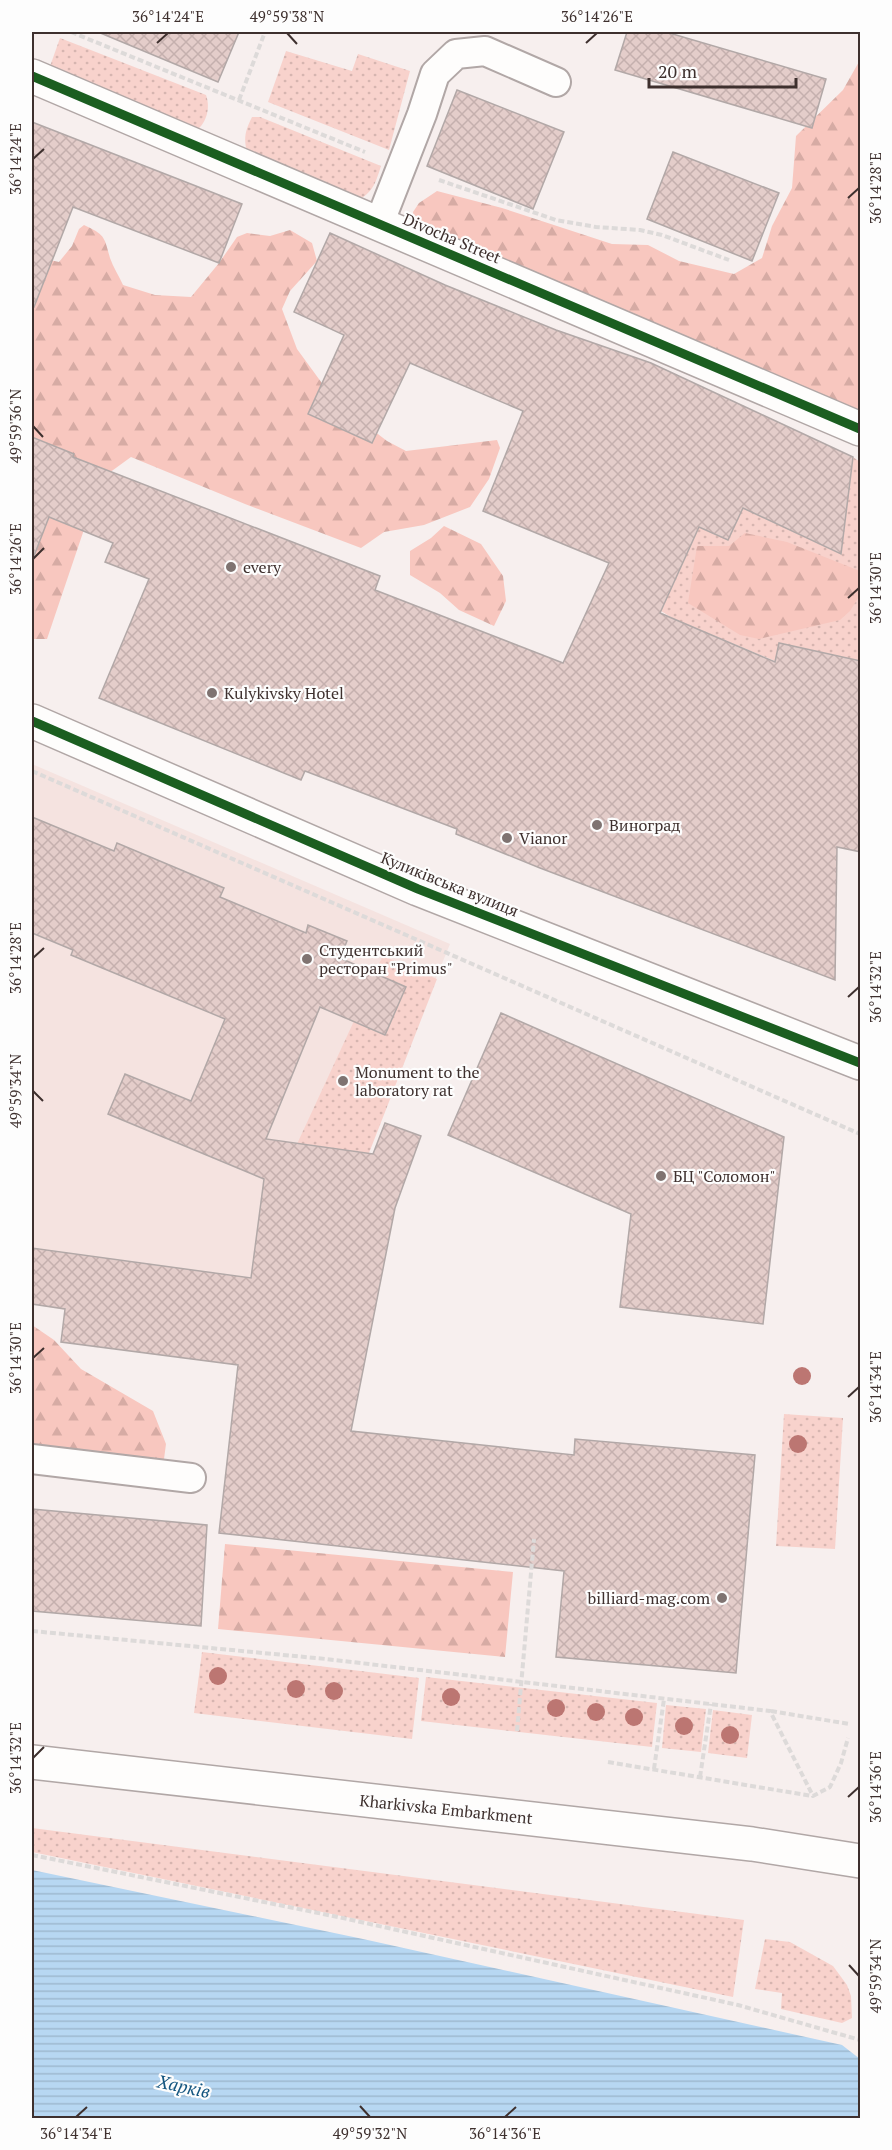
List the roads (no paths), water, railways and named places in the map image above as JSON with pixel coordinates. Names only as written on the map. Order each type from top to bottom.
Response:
[{"type":"street","name":"Divocha Street","points":[[32,75],[861,429]]},
{"type":"street","name":"Куликівська вулиця","points":[[32,721],[418,889],[861,1063]]},
{"type":"street","name":"Kharkivska Embarkment","points":[[32,1762],[752,1844],[861,1861]]},
{"type":"lane","points":[[379,224],[422,114],[435,74],[456,54],[485,51],[556,82]]},
{"type":"lane","points":[[32,1460],[191,1478]]},
{"type":"water","name":"Харків","points":[[32,1870],[363,1939],[842,2045],[860,2059],[860,2118],[32,2118]]},
{"type":"place","name":"every","points":[[231,567]]},
{"type":"place","name":"Kulykivsky Hotel","points":[[212,693]]},
{"type":"place","name":"Виноград","points":[[597,825]]},
{"type":"place","name":"Vianor","points":[[507,838]]},
{"type":"place","name":"Студентський ресторан \"Primus\"","points":[[307,959]]},
{"type":"place","name":"Monument to the laboratory rat","points":[[343,1081]]},
{"type":"place","name":"БЦ \"Соломон\"","points":[[661,1176]]},
{"type":"place","name":"billiard-mag.com","points":[[722,1598]]}]
